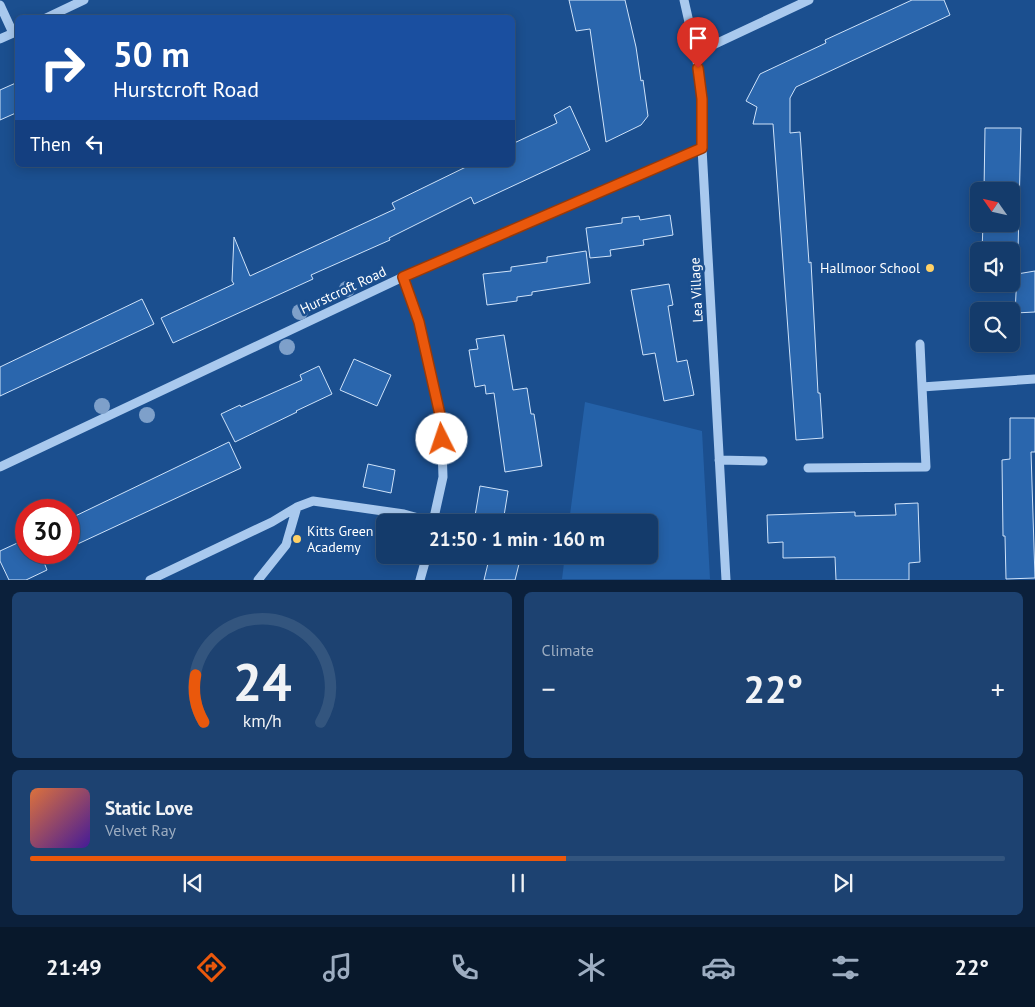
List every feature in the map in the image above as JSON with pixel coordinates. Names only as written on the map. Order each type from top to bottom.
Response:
[{"type":"street","points":[[52,15],[84,0]]},
{"type":"street","name":"Lea Village","points":[[684,0],[696,53],[702,99],[702,148],[726,580]]},
{"type":"street","points":[[696,53],[809,0]]},
{"type":"street","points":[[0,5],[15,32],[0,39]]},
{"type":"street","name":"Hurstcroft Road","points":[[0,467],[403,277],[702,148]]},
{"type":"street","points":[[403,277],[419,322],[441,419],[443,477],[435,514]]},
{"type":"street","points":[[808,468],[926,467],[920,344]]},
{"type":"street","points":[[922,387],[1035,379]]},
{"type":"street","points":[[719,460],[763,461]]},
{"type":"street","points":[[150,580],[272,522],[297,507],[313,501],[404,514]]},
{"type":"street","points":[[258,580],[286,545],[297,507]]},
{"type":"street","points":[[420,580],[424,564]]},
{"type":"shaded area","points":[[585,402],[702,431],[710,579],[562,579],[564,564],[658,564],[658,514],[570,514]]},
{"type":"building","points":[[569,0],[625,0],[636,47],[641,81],[643,80],[648,116],[641,125],[606,142],[590,29],[576,31]]},
{"type":"building","points":[[912,0],[944,0],[950,15],[796,87],[790,98],[790,133],[800,132],[809,263],[811,262],[818,393],[820,393],[823,438],[796,440],[773,124],[753,124],[757,107],[746,101],[760,74],[826,43],[825,40]]},
{"type":"building","points":[[15,83],[15,113],[0,120],[0,90]]},
{"type":"building","points":[[570,106],[590,150],[474,204],[471,197],[389,238],[390,240],[311,275],[313,279],[173,343],[161,318],[234,284],[232,281],[234,237],[250,276],[395,209],[392,203],[466,167],[515,167],[515,143],[557,123],[554,115]]},
{"type":"building","points":[[985,128],[1021,128],[1020,182],[984,182]]},
{"type":"building","points":[[670,215],[673,235],[643,240],[644,245],[610,250],[611,256],[590,258],[586,228],[622,223],[622,218],[639,216],[640,220]]},
{"type":"building","points":[[983,232],[1018,232],[1018,242],[982,242]]},
{"type":"building","points":[[586,251],[590,283],[532,292],[532,295],[517,297],[517,301],[487,305],[483,274],[511,271],[511,267],[547,262],[547,257]]},
{"type":"building","points":[[1035,271],[1035,312],[1020,313],[1020,302],[1016,302],[1016,292],[1020,292],[1020,274]]},
{"type":"building","points":[[669,284],[673,305],[668,306],[677,362],[687,360],[694,395],[664,401],[655,353],[643,355],[631,290]]},
{"type":"building","points":[[142,299],[154,324],[0,396],[0,367]]},
{"type":"building","points":[[504,335],[513,390],[527,388],[531,414],[534,414],[542,466],[505,472],[494,393],[486,394],[485,385],[475,387],[469,350],[478,349],[476,339]]},
{"type":"building","points":[[354,359],[391,375],[377,406],[340,390]]},
{"type":"building","points":[[319,366],[332,394],[235,442],[221,414],[302,380],[300,375]]},
{"type":"building","points":[[1010,418],[1035,418],[1035,452],[1031,452],[1035,578],[1006,579],[1005,536],[1003,536],[1002,460],[1010,459]]},
{"type":"building","points":[[229,442],[241,468],[80,543],[80,514]]},
{"type":"building","points":[[368,464],[395,470],[391,493],[363,487]]},
{"type":"building","points":[[480,486],[508,491],[504,514],[475,514]]},
{"type":"building","points":[[918,503],[920,562],[909,563],[909,580],[836,580],[835,557],[783,558],[783,542],[768,543],[767,515],[855,512],[855,516],[896,515],[895,504]]},
{"type":"building","points":[[15,544],[15,564],[45,564],[47,570],[26,580],[9,580],[0,561],[0,551]]},
{"type":"building","points":[[488,564],[519,564],[515,580],[484,580]]},
{"type":"place","name":"Hallmoor School","points":[[930,268]]},
{"type":"place","name":"Kitts Green Academy","points":[[297,539]]},
{"type":"route","points":[[442,439],[441,419],[419,322],[403,277],[702,148],[702,99],[698,68]]}]
